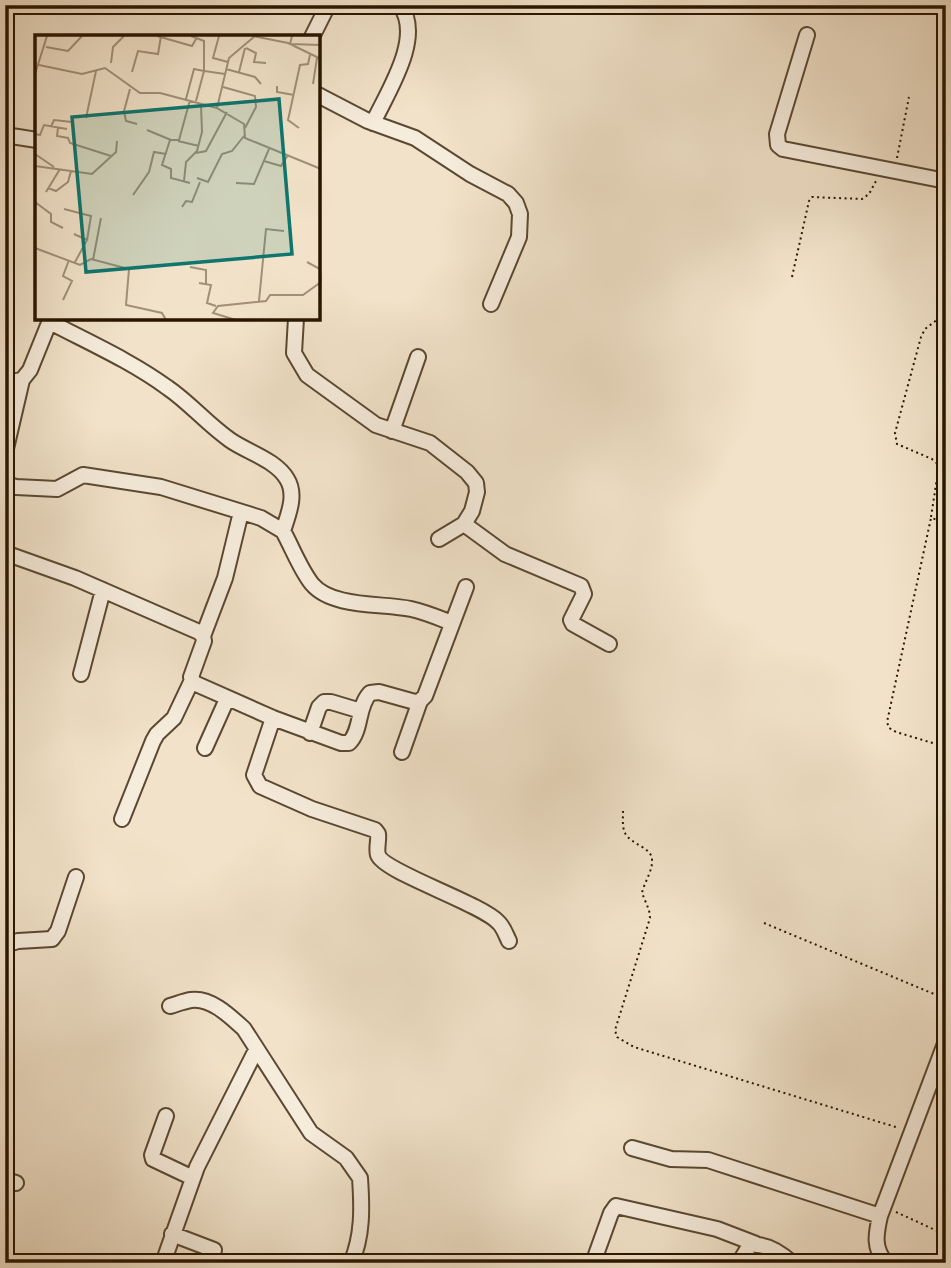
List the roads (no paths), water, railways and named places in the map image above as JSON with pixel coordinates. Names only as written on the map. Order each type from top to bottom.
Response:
[{"type":"street","points":[[313,35],[328,5]]},
{"type":"street","points":[[373,123],[407,47],[410,33],[408,18],[400,5]]},
{"type":"street","points":[[807,35],[777,134],[778,145],[783,149],[946,181]]},
{"type":"street","points":[[320,96],[373,123],[424,142],[470,174],[498,187],[516,203],[521,225],[519,237],[491,304]]},
{"type":"street","points":[[5,135],[35,140]]},
{"type":"street","points":[[5,453],[22,380],[30,370],[51,320],[141,369],[188,402],[230,440],[281,471],[292,491],[283,531]]},
{"type":"street","points":[[296,320],[294,354],[307,375],[362,418],[429,443],[467,472],[475,483],[477,492],[472,512],[464,524],[439,539]]},
{"type":"street","points":[[392,431],[418,357]]},
{"type":"street","points":[[5,383],[22,380]]},
{"type":"street","points":[[5,484],[57,489],[83,475],[160,486],[261,519],[283,531],[311,583],[320,590],[344,601],[381,603],[452,623]]},
{"type":"street","points":[[122,818],[153,741],[174,718],[192,680],[203,636],[228,569],[241,512]]},
{"type":"street","points":[[464,524],[505,554],[581,586],[584,594],[571,620],[573,624],[609,644]]},
{"type":"street","points":[[5,554],[103,590],[183,624],[203,636]]},
{"type":"street","points":[[402,752],[466,587]]},
{"type":"street","points":[[81,674],[103,590]]},
{"type":"street","points":[[192,680],[227,699],[341,743],[349,743],[354,738],[360,711],[370,693],[379,692],[420,701]]},
{"type":"street","points":[[205,748],[227,699]]},
{"type":"street","points":[[310,733],[319,707],[324,702],[360,711]]},
{"type":"street","points":[[273,718],[254,775],[260,786],[312,809],[375,830],[378,834],[377,852],[380,859],[485,912],[499,922],[509,941]]},
{"type":"street","points":[[5,945],[18,940],[51,939],[58,930],[76,877]]},
{"type":"street","points":[[170,1006],[191,1000],[206,1002],[224,1012],[244,1029],[311,1133],[346,1158],[357,1170],[360,1178],[361,1233],[359,1246],[351,1263]]},
{"type":"street","points":[[886,1263],[879,1255],[875,1243],[883,1211],[946,1041]]},
{"type":"street","points":[[163,1263],[192,1178],[256,1050]]},
{"type":"street","points":[[166,1116],[153,1158],[192,1178]]},
{"type":"street","points":[[632,1148],[671,1159],[708,1160],[883,1211]]},
{"type":"street","points":[[593,1263],[616,1206],[717,1229],[771,1249],[792,1263]]},
{"type":"street","points":[[172,1234],[214,1251]]},
{"type":"street","points":[[739,1263],[745,1250],[756,1244]]}]
